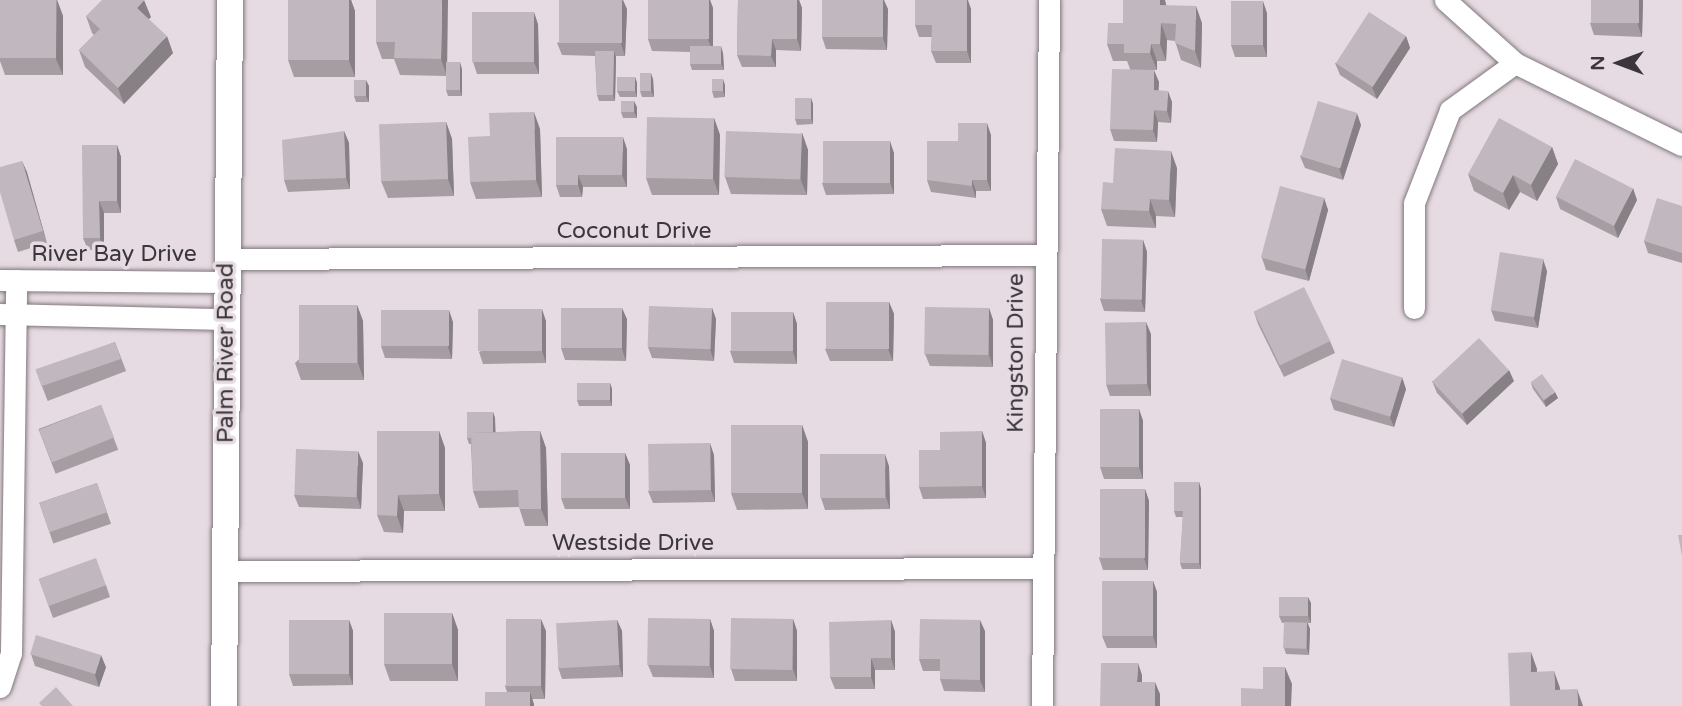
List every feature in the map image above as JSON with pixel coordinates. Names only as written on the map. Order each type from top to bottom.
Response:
[{"type":"street","name":"Palm River Road","points":[[224,706],[230,0]]},
{"type":"street","name":"Kingston Drive","points":[[1042,706],[1042,255],[1049,0]]},
{"type":"street","points":[[1446,0],[1515,63],[1682,145]]},
{"type":"street","points":[[1414,308],[1413,204],[1450,110],[1515,63]]},
{"type":"street","name":"Coconut Drive","points":[[227,270],[1042,255]]},
{"type":"street","name":"River Bay Drive","points":[[8,280],[227,270]]},
{"type":"street","points":[[0,687],[11,653],[8,280]]},
{"type":"street","points":[[8,314],[226,319]]},
{"type":"street","name":"Westside Drive","points":[[225,572],[1042,568]]},
{"type":"building","points":[[0,0],[56,0],[56,58],[0,58]]},
{"type":"building","points":[[102,0],[144,0],[137,8],[167,36],[118,88],[79,50],[100,29],[86,16]]},
{"type":"building","points":[[288,0],[349,0],[349,60],[288,60]]},
{"type":"building","points":[[376,0],[442,0],[441,59],[394,58],[395,42],[376,42]]},
{"type":"building","points":[[559,0],[622,0],[622,43],[559,43]]},
{"type":"building","points":[[648,0],[709,0],[709,39],[648,39]]},
{"type":"building","points":[[738,0],[797,0],[797,39],[772,39],[771,56],[737,55]]},
{"type":"building","points":[[822,0],[883,0],[883,37],[822,37]]},
{"type":"building","points":[[915,0],[967,0],[967,51],[931,51],[932,25],[915,25]]},
{"type":"building","points":[[1123,0],[1160,0],[1160,5],[1196,6],[1195,51],[1175,43],[1176,24],[1161,23],[1160,44],[1151,44],[1150,53],[1124,53],[1124,44],[1107,44],[1108,23],[1123,23]]},
{"type":"building","points":[[1591,0],[1639,0],[1639,23],[1591,23]]},
{"type":"building","points":[[1231,1],[1263,1],[1263,45],[1231,45]]},
{"type":"building","points":[[472,12],[534,12],[534,62],[472,62]]},
{"type":"building","points":[[1369,12],[1406,36],[1373,87],[1336,63]]},
{"type":"building","points":[[690,46],[721,46],[721,64],[690,64]]},
{"type":"building","points":[[595,51],[614,51],[613,95],[597,95]]},
{"type":"building","points":[[446,62],[460,62],[460,90],[446,90]]},
{"type":"building","points":[[1112,69],[1154,70],[1154,90],[1168,91],[1167,111],[1154,110],[1153,130],[1110,129]]},
{"type":"building","points":[[640,73],[651,73],[651,91],[640,91]]},
{"type":"building","points":[[617,77],[635,77],[635,91],[617,91]]},
{"type":"building","points":[[712,79],[723,79],[723,91],[712,91]]},
{"type":"building","points":[[354,80],[366,80],[366,96],[354,96]]},
{"type":"building","points":[[795,98],[811,98],[811,119],[795,119]]},
{"type":"building","points":[[621,101],[634,101],[634,112],[621,112]]},
{"type":"building","points":[[1318,101],[1357,113],[1340,168],[1301,156]]},
{"type":"building","points":[[534,112],[536,180],[470,182],[468,137],[490,136],[489,113]]},
{"type":"building","points":[[647,117],[714,118],[713,179],[646,178]]},
{"type":"building","points":[[1499,118],[1552,147],[1531,185],[1513,175],[1503,193],[1468,174]]},
{"type":"building","points":[[446,122],[448,179],[381,181],[379,124]]},
{"type":"building","points":[[958,123],[987,123],[987,180],[972,180],[972,186],[927,180],[927,141],[958,141]]},
{"type":"building","points":[[344,131],[346,178],[284,180],[282,140]]},
{"type":"building","points":[[726,131],[802,134],[800,180],[724,177]]},
{"type":"building","points":[[556,137],[623,137],[622,175],[578,175],[578,185],[556,185]]},
{"type":"building","points":[[823,141],[890,141],[890,183],[823,183]]},
{"type":"building","points":[[82,145],[117,145],[117,201],[99,201],[100,238],[83,238]]},
{"type":"building","points":[[1115,148],[1171,151],[1169,200],[1150,199],[1149,211],[1101,209],[1103,182],[1113,183]]},
{"type":"building","points":[[1575,159],[1633,189],[1614,226],[1556,196]]},
{"type":"building","points":[[22,161],[43,231],[14,240],[0,192],[0,167]]},
{"type":"building","points":[[1280,186],[1324,198],[1305,269],[1261,257]]},
{"type":"building","points":[[1657,198],[1682,206],[1682,253],[1644,241]]},
{"type":"building","points":[[1102,239],[1143,240],[1142,300],[1101,299]]},
{"type":"building","points":[[1500,252],[1543,259],[1534,317],[1491,310]]},
{"type":"building","points":[[1304,287],[1330,341],[1280,365],[1254,312]]},
{"type":"building","points":[[826,302],[889,302],[889,349],[826,349]]},
{"type":"building","points":[[299,305],[357,305],[357,363],[299,363]]},
{"type":"building","points":[[649,306],[712,308],[711,349],[648,347]]},
{"type":"building","points":[[925,307],[989,308],[988,355],[924,354]]},
{"type":"building","points":[[561,308],[622,308],[622,348],[561,348]]},
{"type":"building","points":[[478,309],[542,309],[542,351],[478,351]]},
{"type":"building","points":[[381,310],[449,310],[449,346],[381,346]]},
{"type":"building","points":[[731,312],[793,312],[793,351],[731,351]]},
{"type":"building","points":[[1146,322],[1147,384],[1106,385],[1105,323]]},
{"type":"building","points":[[1479,338],[1509,370],[1462,414],[1432,382]]},
{"type":"building","points":[[115,342],[121,359],[41,386],[36,369]]},
{"type":"building","points":[[1342,359],[1402,377],[1390,417],[1330,398]]},
{"type":"building","points":[[1542,374],[1555,392],[1544,400],[1531,382]]},
{"type":"building","points":[[577,383],[610,383],[610,400],[577,400]]},
{"type":"building","points":[[101,405],[114,437],[52,463],[39,430]]},
{"type":"building","points":[[1100,409],[1139,409],[1139,467],[1100,467]]},
{"type":"building","points":[[467,412],[493,412],[493,432],[471,433],[471,438],[467,438]]},
{"type":"building","points":[[731,425],[802,425],[802,493],[731,493]]},
{"type":"building","points":[[377,431],[439,431],[439,494],[398,495],[397,516],[377,515]]},
{"type":"building","points":[[540,431],[541,509],[519,509],[518,490],[473,491],[471,433]]},
{"type":"building","points":[[982,431],[982,486],[919,487],[919,450],[940,450],[940,432]]},
{"type":"building","points":[[710,443],[711,490],[649,491],[648,444]]},
{"type":"building","points":[[296,449],[358,451],[356,497],[294,495]]},
{"type":"building","points":[[561,453],[625,453],[625,498],[561,498]]},
{"type":"building","points":[[820,454],[885,454],[885,498],[820,498]]},
{"type":"building","points":[[1174,482],[1199,482],[1199,563],[1180,563],[1183,511],[1174,511]]},
{"type":"building","points":[[97,483],[107,512],[49,532],[39,503]]},
{"type":"building","points":[[1100,489],[1145,489],[1145,558],[1100,558]]},
{"type":"building","points":[[1678,535],[1682,535],[1682,556]]},
{"type":"building","points":[[96,558],[106,585],[49,606],[39,579]]},
{"type":"building","points":[[1102,581],[1153,581],[1153,636],[1102,636]]},
{"type":"building","points":[[1279,597],[1308,597],[1308,616],[1279,616]]},
{"type":"building","points":[[384,613],[452,613],[452,664],[384,664]]},
{"type":"building","points":[[648,618],[710,619],[709,666],[647,665]]},
{"type":"building","points":[[731,618],[793,619],[792,670],[730,669]]},
{"type":"building","points":[[506,619],[541,619],[541,686],[506,686]]},
{"type":"building","points":[[920,619],[980,620],[980,680],[940,679],[940,659],[919,659]]},
{"type":"building","points":[[289,620],[349,620],[349,674],[289,674]]},
{"type":"building","points":[[617,620],[619,665],[558,668],[556,623]]},
{"type":"building","points":[[891,620],[891,658],[871,658],[871,677],[830,677],[829,622]]},
{"type":"building","points":[[1284,622],[1307,623],[1306,649],[1283,648]]},
{"type":"building","points":[[36,635],[101,655],[95,674],[30,654]]},
{"type":"building","points":[[1531,652],[1531,672],[1554,671],[1555,690],[1577,689],[1578,706],[1510,706],[1508,653]]},
{"type":"building","points":[[1101,663],[1138,663],[1137,682],[1155,682],[1155,706],[1100,706]]},
{"type":"building","points":[[1263,667],[1285,667],[1285,706],[1241,706],[1241,688],[1263,689]]},
{"type":"building","points":[[56,687],[73,706],[42,706],[39,703]]},
{"type":"building","points":[[485,692],[530,692],[530,706],[485,706]]}]
